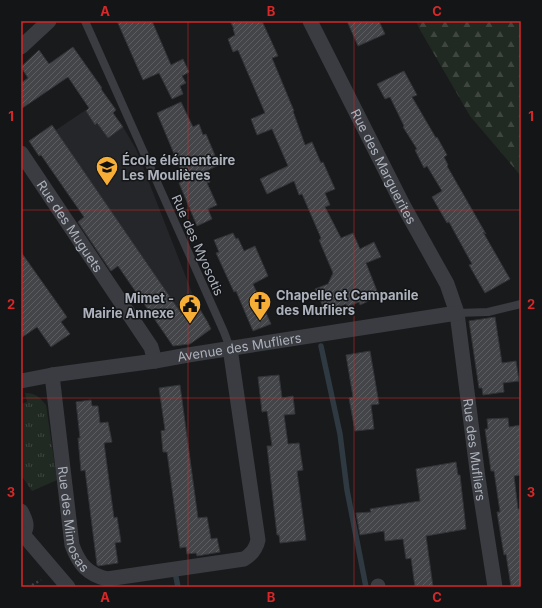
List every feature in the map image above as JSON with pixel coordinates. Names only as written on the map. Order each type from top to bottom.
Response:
[{"type":"street","points":[[21,47],[49,21]]},
{"type":"street","name":"Rue des Marguerites","points":[[310,21],[403,205],[447,284],[457,313]]},
{"type":"street","name":"Rue des Muguets","points":[[21,153],[151,347],[155,361]]},
{"type":"street","name":"Avenue des Mufliers","points":[[21,381],[457,313]]},
{"type":"street","name":"Rue des Mufliers","points":[[457,313],[478,478],[495,587]]},
{"type":"street","name":"Rue des Mimosas","points":[[52,375],[72,545],[76,557],[83,566],[90,572],[107,579],[236,560],[251,554],[256,548],[258,540],[230,348]]},
{"type":"street","points":[[21,511],[27,526],[26,530],[22,533],[68,587]]},
{"type":"lane","name":"Rue des Myosotis","points":[[85,21],[230,348]]},
{"type":"lane","points":[[457,313],[488,312],[521,304]]},
{"type":"shaded area","name":"École élémentaire Les Moulières","points":[[105,97],[116,110],[112,113],[123,127],[136,149],[196,303],[160,327],[118,266],[110,271],[77,222],[84,217],[41,155],[39,156],[29,141],[52,125],[56,130]]},
{"type":"green space","points":[[416,21],[521,21],[521,176],[470,116]]},
{"type":"green space","points":[[25,393],[37,396],[46,405],[57,480],[32,491],[21,475],[21,404],[27,402]]},
{"type":"building","points":[[117,21],[152,21],[171,65],[183,59],[189,72],[182,76],[186,83],[180,86],[183,94],[172,99],[159,73],[143,80]]},
{"type":"building","points":[[230,21],[262,21],[278,56],[272,58],[294,111],[305,145],[312,142],[335,189],[325,193],[330,205],[325,207],[341,238],[353,233],[360,249],[374,242],[381,257],[366,263],[379,296],[360,305],[359,302],[347,307],[346,304],[326,313],[315,289],[328,284],[333,273],[319,240],[321,238],[302,194],[299,195],[294,181],[267,194],[260,179],[288,166],[272,129],[257,135],[251,119],[265,113],[238,50],[233,52],[228,39],[235,35]]},
{"type":"building","points":[[347,21],[379,21],[385,34],[358,46]]},
{"type":"building","points":[[73,47],[116,110],[113,113],[123,127],[108,138],[97,123],[95,125],[86,111],[89,108],[68,77],[21,109],[21,83],[28,78],[21,67],[39,50],[49,64]]},
{"type":"building","points":[[404,71],[417,95],[412,97],[447,155],[444,157],[448,165],[447,166],[510,279],[485,293],[469,265],[472,264],[449,222],[447,223],[432,197],[442,191],[427,166],[424,168],[415,150],[417,149],[403,127],[404,126],[390,97],[385,99],[377,84]]},
{"type":"building","points":[[181,102],[193,127],[199,124],[203,135],[206,134],[219,165],[206,171],[210,182],[207,183],[217,205],[208,209],[212,219],[197,226],[179,183],[185,180],[157,113]]},
{"type":"building","points":[[52,125],[181,313],[196,303],[211,329],[190,344],[173,346],[118,266],[111,271],[78,222],[84,217],[41,155],[39,156],[29,141]]},
{"type":"building","points":[[233,233],[236,239],[238,238],[244,251],[255,246],[268,276],[253,284],[271,324],[253,331],[236,291],[234,292],[216,253],[219,252],[214,240]]},
{"type":"building","points":[[21,252],[67,317],[61,322],[70,334],[51,347],[37,327],[21,338]]},
{"type":"building","points":[[495,317],[502,363],[516,361],[519,381],[503,383],[504,392],[483,395],[482,388],[479,388],[469,321]]},
{"type":"building","points":[[370,351],[379,404],[371,405],[374,429],[355,431],[349,398],[353,397],[346,355]]},
{"type":"building","points":[[279,375],[282,398],[293,396],[295,414],[284,415],[288,444],[299,443],[303,470],[297,471],[306,540],[280,543],[279,535],[277,535],[267,446],[272,446],[267,411],[262,412],[258,377]]},
{"type":"building","points":[[180,385],[198,518],[207,517],[211,539],[217,538],[220,552],[197,556],[196,553],[187,554],[186,547],[180,548],[167,452],[163,452],[161,431],[165,430],[159,388]]},
{"type":"building","points":[[91,400],[92,406],[98,406],[100,423],[108,422],[112,442],[104,443],[114,518],[117,517],[121,542],[115,543],[118,563],[98,566],[85,470],[81,471],[78,438],[80,438],[76,402]]},
{"type":"building","points":[[508,418],[509,427],[521,425],[521,475],[514,476],[518,509],[521,509],[521,587],[511,587],[497,512],[500,512],[494,471],[491,471],[485,429],[488,429],[487,419]]},
{"type":"building","points":[[456,462],[458,475],[460,475],[466,529],[426,536],[433,587],[415,587],[411,558],[406,559],[403,539],[385,541],[384,531],[360,535],[356,513],[371,512],[370,509],[420,501],[416,469]]},
{"type":"waterway","points":[[321,346],[340,434],[347,490],[366,587]]},
{"type":"waterway","points":[[176,577],[178,587]]},
{"type":"place","name":"École élémentaire Les Moulières","points":[[107,186]]},
{"type":"place","name":"Chapelle et Campanile des Mufliers","points":[[260,322]]},
{"type":"place","name":"Mimet - Mairie Annexe","points":[[190,324]]}]
